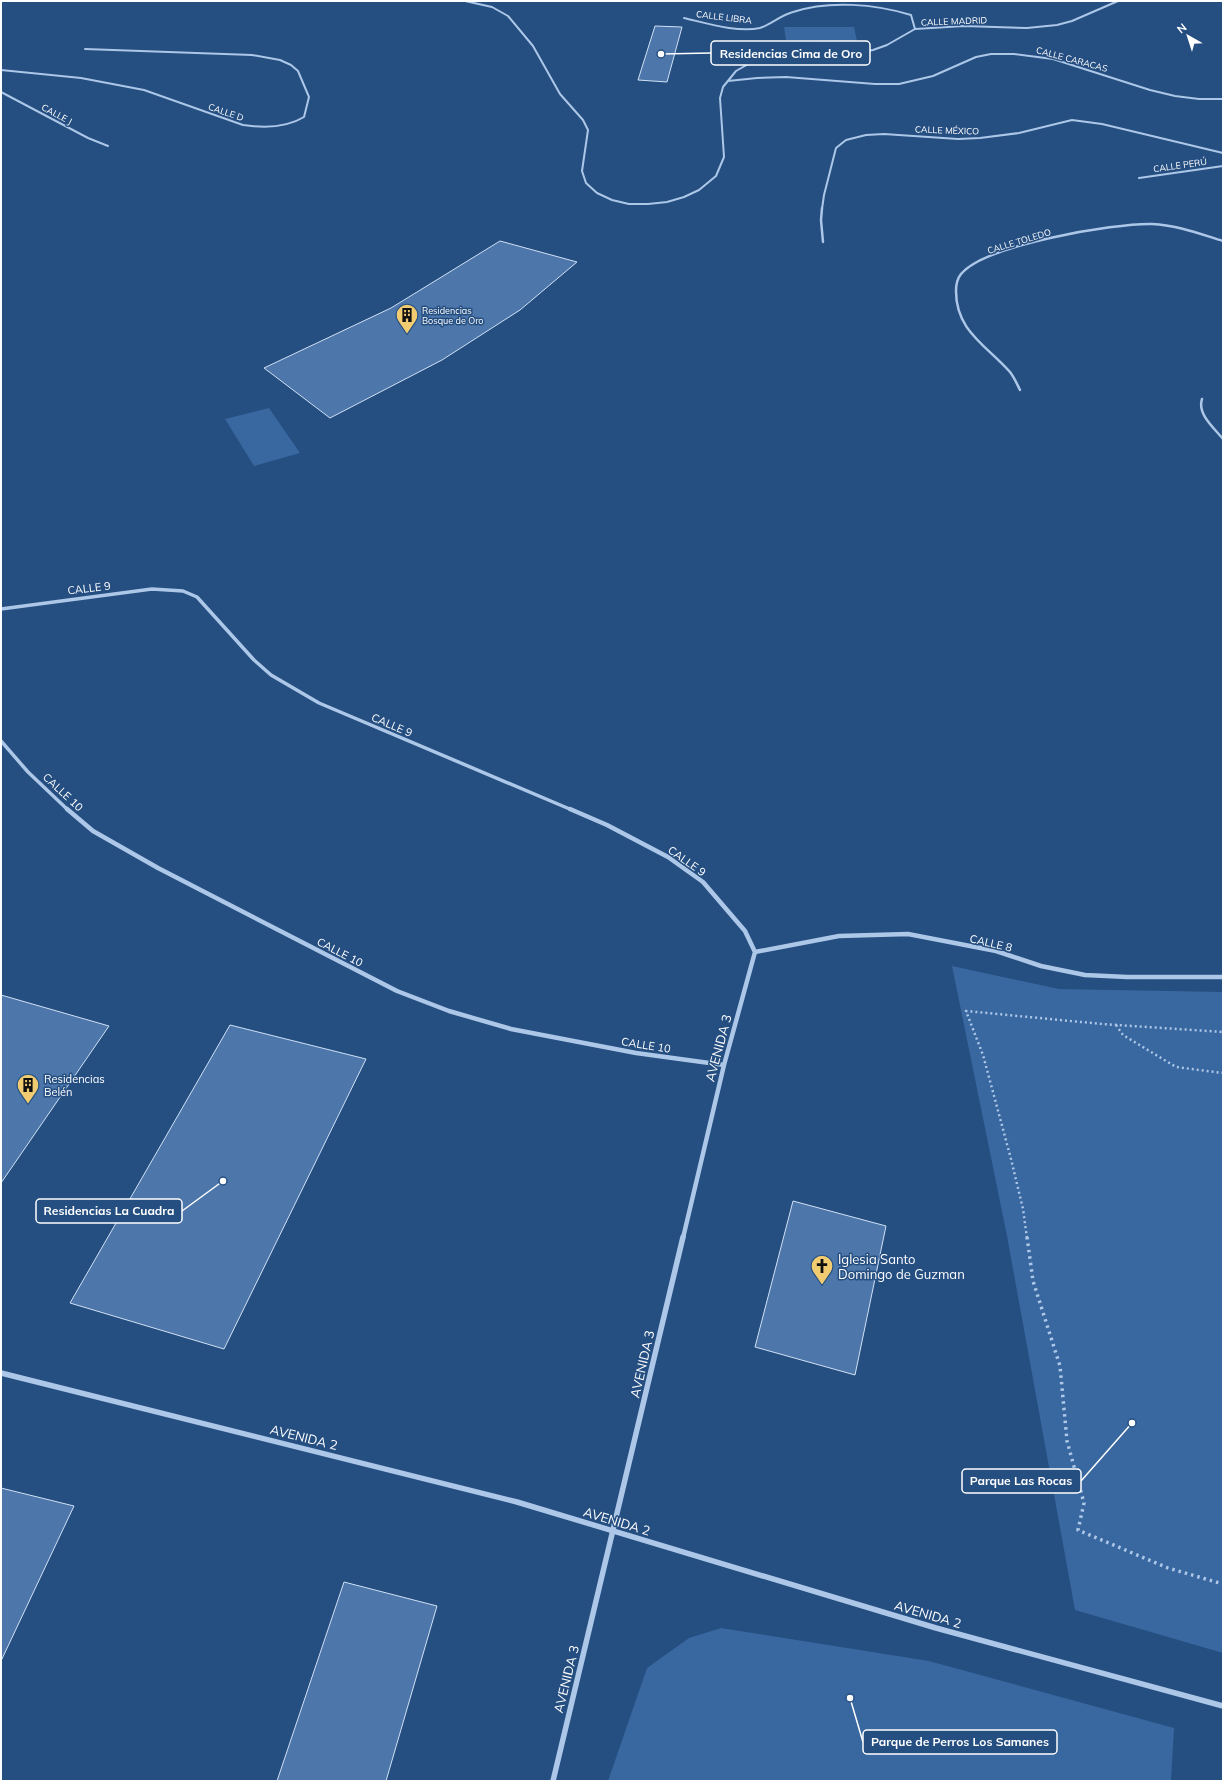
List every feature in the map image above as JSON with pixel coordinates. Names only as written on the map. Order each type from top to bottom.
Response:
[{"type":"street","points":[[465,1],[500,11],[508,16],[533,46],[560,95],[577,112],[588,129],[582,176],[593,191],[612,200],[640,205],[670,201],[694,192],[712,181],[721,166],[724,157],[720,98],[728,81]]},
{"type":"street","name":"CALLE MADRID","points":[[728,81],[746,64],[772,54],[787,51],[855,53],[873,50],[887,45],[915,29],[964,26],[1027,28],[1044,27],[1072,21],[1118,1]]},
{"type":"street","name":"CALLE LIBRA","points":[[684,18],[728,26],[760,28],[776,18],[799,10],[824,6],[858,7],[903,12],[911,15],[915,29]]},
{"type":"street","name":"CALLE D","points":[[1,70],[81,78],[144,90],[244,125],[259,127],[277,126],[296,122],[304,117],[309,97],[298,71],[291,65],[280,60],[252,55],[85,49]]},
{"type":"street","name":"CALLE CARACAS","points":[[728,81],[754,78],[793,77],[894,84],[935,76],[978,57],[1002,54],[1030,55],[1062,62],[1179,96],[1204,100],[1223,99]]},
{"type":"street","name":"CALLE J","points":[[1,92],[88,138],[108,146]]},
{"type":"street","name":"CALLE MÉXICO","points":[[823,242],[821,220],[824,195],[836,148],[846,140],[866,135],[884,134],[958,139],[980,138],[1019,134],[1072,120],[1096,123],[1223,153]]},
{"type":"street","name":"CALLE PERÚ","points":[[1139,178],[1223,166]]},
{"type":"street","name":"CALLE TOLEDO","points":[[1020,390],[1011,373],[978,342],[958,314],[956,282],[962,272],[985,259],[1030,243],[1132,224],[1153,224],[1176,227],[1223,241]]},
{"type":"street","points":[[1202,399],[1200,405],[1202,412],[1223,439]]},
{"type":"street","name":"CALLE 9","points":[[1,609],[152,589],[183,591],[197,597],[254,660],[271,675],[301,693],[331,708],[607,825],[668,857],[703,882],[745,931],[756,952]]},
{"type":"street","name":"CALLE 10","points":[[1,741],[28,772],[92,831],[152,864],[397,991],[449,1011],[511,1029],[636,1053],[724,1065]]},
{"type":"street","name":"CALLE 8","points":[[756,952],[839,936],[908,934],[996,951],[1041,966],[1085,975],[1127,977],[1223,977]]},
{"type":"street","name":"AVENIDA 3","points":[[553,1781],[614,1532],[724,1065],[756,952]]},
{"type":"street","name":"AVENIDA 2","points":[[1,1373],[517,1502],[936,1628],[1223,1706]]},
{"type":"path","points":[[1223,1032],[1116,1025],[966,1011],[983,1055],[1012,1158],[1023,1209],[1033,1281],[1060,1366],[1067,1441],[1084,1503],[1078,1530],[1143,1558],[1205,1580],[1223,1584]]},
{"type":"path","points":[[1116,1025],[1123,1035],[1176,1067],[1223,1073]]},
{"type":"shaded area","points":[[784,27],[854,27],[857,41],[786,40]]},
{"type":"shaded area","points":[[269,408],[300,453],[254,466],[225,419]]},
{"type":"shaded area","points":[[952,966],[1059,989],[1223,992],[1223,1653],[1075,1610],[1007,1236]]},
{"type":"shaded area","points":[[721,1628],[929,1661],[1174,1728],[1171,1781],[608,1781],[647,1668],[689,1638]]},
{"type":"building","points":[[655,26],[682,27],[667,82],[638,80]]},
{"type":"building","name":"Residencias Bosque de Oro","points":[[500,241],[577,262],[520,310],[442,360],[330,418],[264,368],[391,308]]},
{"type":"building","name":"Residencias Belén","points":[[1,995],[109,1026],[1,1183]]},
{"type":"building","points":[[230,1025],[366,1059],[224,1349],[70,1303]]},
{"type":"building","name":"Iglesia Santo Domingo de Guzman","points":[[793,1201],[886,1226],[855,1375],[755,1347]]},
{"type":"building","points":[[1,1488],[74,1506],[1,1661]]},
{"type":"building","points":[[344,1582],[437,1606],[386,1781],[277,1781]]},
{"type":"place","name":"Residencias Cima de Oro","points":[[661,54]]},
{"type":"place","name":"Residencias Bosque de Oro","points":[[407,334]]},
{"type":"place","name":"Residencias Belén","points":[[28,1104]]},
{"type":"place","name":"Residencias La Cuadra","points":[[223,1181]]},
{"type":"place","name":"Iglesia Santo Domingo de Guzman","points":[[822,1286]]},
{"type":"place","name":"Parque Las Rocas","points":[[1132,1423]]},
{"type":"place","name":"Parque de Perros Los Samanes","points":[[850,1698]]}]
